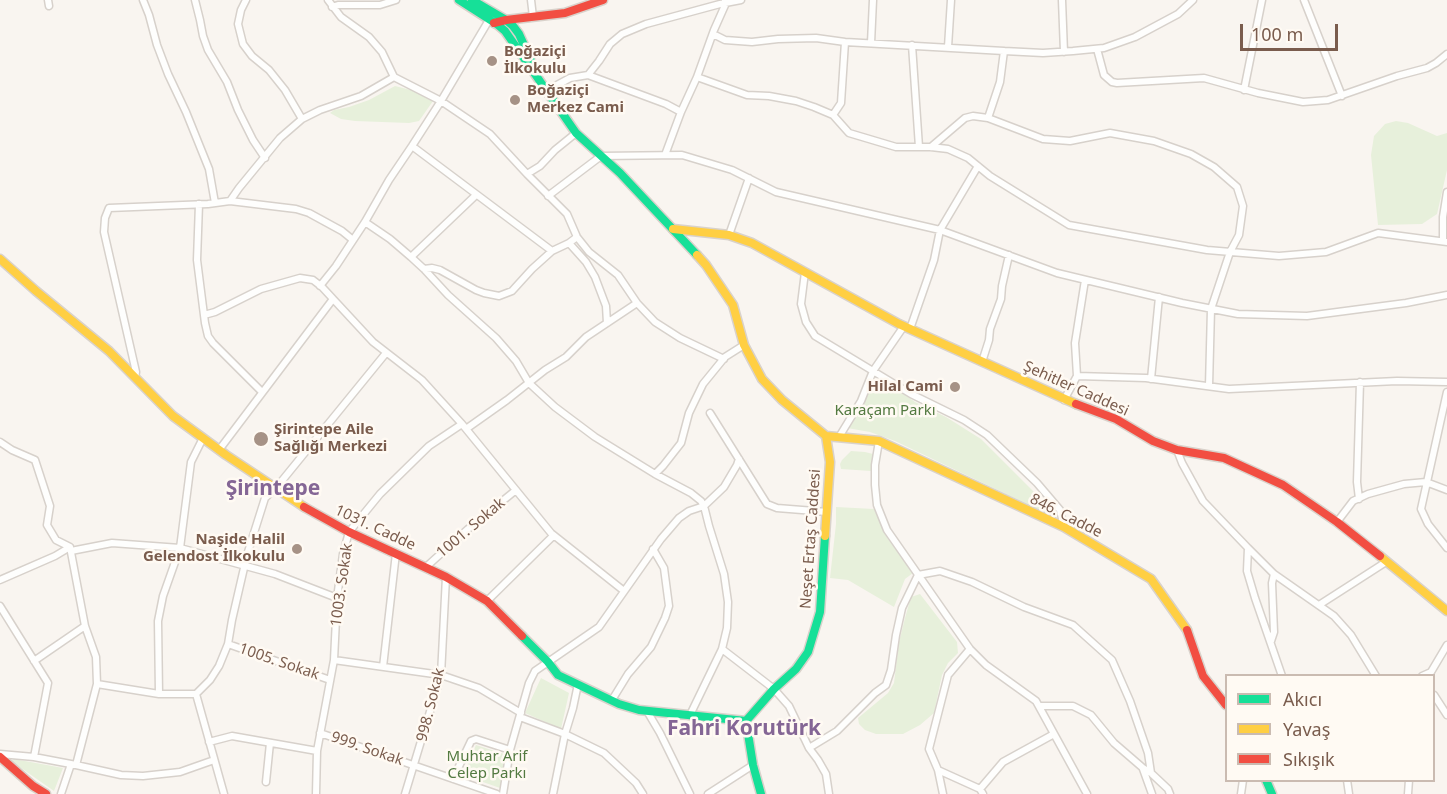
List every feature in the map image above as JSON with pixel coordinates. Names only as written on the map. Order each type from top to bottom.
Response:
[{"type":"street","points":[[143,0],[168,74],[209,169],[215,203]]},
{"type":"street","points":[[195,0],[208,50],[227,82],[238,110],[265,158]]},
{"type":"street","points":[[246,0],[241,9],[238,24],[243,44],[285,90],[302,119]]},
{"type":"street","points":[[328,0],[340,17],[369,37],[382,52],[394,77],[441,101],[490,134],[567,214],[577,237],[589,252],[618,275],[637,303],[655,322],[680,338],[724,359]]},
{"type":"street","points":[[332,7],[380,5],[396,0]]},
{"type":"street","points":[[459,0],[498,25],[509,36],[576,133],[620,173],[706,265],[733,305],[744,345],[762,379],[782,400],[826,436]]},
{"type":"street","points":[[472,0],[506,20],[519,34],[539,80]]},
{"type":"street","points":[[531,0],[533,17]]},
{"type":"street","points":[[491,21],[565,13],[603,0]]},
{"type":"street","points":[[588,75],[610,44],[622,34],[646,24],[725,1],[741,0]]},
{"type":"street","points":[[871,43],[873,0]]},
{"type":"street","points":[[948,47],[951,0]]},
{"type":"street","points":[[1062,0],[1064,52]]},
{"type":"street","points":[[713,34],[725,40],[752,42],[816,38],[845,42],[1004,51],[1064,52],[1097,49],[1135,37],[1178,14],[1193,0]]},
{"type":"street","points":[[1244,90],[1262,0]]},
{"type":"street","points":[[1304,0],[1342,96]]},
{"type":"street","points":[[665,155],[725,1]]},
{"type":"street","points":[[320,286],[365,222],[389,180],[491,21]]},
{"type":"street","points":[[833,115],[841,103],[845,42]]},
{"type":"street","points":[[912,45],[919,147]]},
{"type":"street","points":[[1097,49],[1104,75],[1112,82],[1204,78],[1244,90],[1303,102],[1328,100],[1427,68],[1447,54]]},
{"type":"street","points":[[988,118],[1000,82],[1004,51]]},
{"type":"street","points":[[546,91],[570,78],[588,75],[681,111]]},
{"type":"street","points":[[230,201],[280,138],[302,119],[320,110],[361,96],[394,77]]},
{"type":"street","points":[[697,77],[747,95],[769,96],[814,106],[833,115],[849,133],[896,147],[948,149],[968,159],[990,176],[1069,225],[1207,250],[1279,256],[1326,252],[1378,233],[1445,242],[1443,217],[1447,192]]},
{"type":"street","points":[[931,147],[964,117],[973,116],[988,118],[1043,140],[1070,141],[1110,133],[1154,141],[1191,154],[1214,167],[1238,187],[1243,206],[1239,235],[1230,252],[1211,309],[1209,386]]},
{"type":"street","points":[[527,174],[540,166],[576,133]]},
{"type":"street","points":[[412,146],[552,251]]},
{"type":"street","points":[[548,196],[601,156],[682,155],[732,170],[776,192],[940,230],[1057,273],[1238,314],[1307,316],[1406,303],[1447,295]]},
{"type":"street","points":[[839,437],[861,400],[873,371],[907,328],[934,260],[940,230],[978,166]]},
{"type":"street","points":[[729,235],[749,178]]},
{"type":"street","points":[[411,257],[476,195]]},
{"type":"street","points":[[135,378],[136,372],[104,232],[105,218],[109,208],[230,201],[296,209],[309,213],[342,231],[353,240]]},
{"type":"street","points":[[199,204],[197,260],[208,336],[262,392]]},
{"type":"street","points":[[365,222],[390,239],[424,268],[448,295],[496,338],[516,361],[529,383],[574,422],[618,452],[691,493],[705,506],[724,574],[728,602],[727,627],[722,649],[690,715]]},
{"type":"street","name":"Şehitler Caddesi","points":[[672,229],[729,235],[752,243],[907,328],[1064,400],[1116,419],[1154,441],[1177,450],[1224,458],[1283,485],[1337,522],[1447,611]]},
{"type":"street","points":[[424,268],[440,270],[476,290],[500,296],[512,291],[532,268],[552,251],[577,237]]},
{"type":"street","points":[[569,243],[586,262],[595,277],[606,306],[607,323]]},
{"type":"street","points":[[982,362],[990,329],[1001,299],[1003,279],[1010,255]]},
{"type":"street","name":"1031. Cadde","points":[[0,259],[109,351],[173,416],[313,513],[446,577],[487,601],[558,675],[639,710],[746,721]]},
{"type":"street","points":[[805,272],[801,304],[806,322],[815,336],[911,394],[964,420],[987,435],[1037,483],[1060,510],[1064,527]]},
{"type":"street","points":[[204,315],[215,312],[261,289],[300,278],[313,280],[386,353],[422,380],[464,426],[553,536],[624,591]]},
{"type":"street","points":[[1064,400],[1077,376],[1075,343],[1085,280]]},
{"type":"street","points":[[1151,379],[1159,297]]},
{"type":"street","points":[[219,450],[333,299]]},
{"type":"street","name":"1003. Sokak","points":[[316,794],[317,751],[333,660],[337,598],[343,554],[349,532],[380,494],[429,446],[529,383],[566,357],[586,337],[637,303]]},
{"type":"street","points":[[655,474],[681,443],[689,413],[703,384],[724,359],[744,345]]},
{"type":"street","points":[[97,684],[159,694],[196,694],[210,680],[228,644],[245,566],[265,498],[276,488],[386,353]]},
{"type":"street","points":[[1077,376],[1151,379],[1229,389],[1360,382],[1447,382]]},
{"type":"street","points":[[1359,499],[1357,482],[1360,382]]},
{"type":"street","points":[[1447,392],[1421,509],[1428,524],[1447,548]]},
{"type":"street","points":[[710,413],[767,504],[777,508],[827,512]]},
{"type":"street","name":"846. Cadde","points":[[826,436],[879,441],[1064,527],[1151,579],[1186,627],[1203,676],[1225,703]]},
{"type":"street","name":"Neşet Ertaş Caddesi","points":[[746,721],[774,689],[796,669],[808,652],[820,612],[830,462],[826,436]]},
{"type":"street","points":[[159,694],[158,621],[180,548],[191,462],[203,438]]},
{"type":"street","points":[[879,441],[875,465],[875,485],[877,505],[887,530],[970,649],[986,665],[1036,701],[1088,794]]},
{"type":"street","points":[[0,442],[35,460],[50,506],[47,525],[56,540],[71,549],[85,626],[96,657],[97,684],[73,764],[61,794]]},
{"type":"street","points":[[1177,450],[1203,501],[1274,574],[1334,616],[1351,635],[1375,674]]},
{"type":"street","points":[[503,794],[510,750],[529,683],[535,670],[599,627],[653,549],[679,518],[689,511],[705,506],[724,487],[739,459]]},
{"type":"street","points":[[1337,522],[1353,501],[1368,494],[1404,484],[1426,482],[1447,490]]},
{"type":"street","name":"1001. Sokak","points":[[426,567],[516,490]]},
{"type":"street","points":[[487,601],[553,536]]},
{"type":"street","points":[[0,580],[71,549],[112,543],[180,548],[275,574],[337,598]]},
{"type":"street","points":[[1248,548],[1247,571],[1282,674]]},
{"type":"street","points":[[612,700],[628,674],[651,647],[669,606],[664,567],[653,549]]},
{"type":"street","points":[[383,667],[396,553]]},
{"type":"street","points":[[1319,605],[1386,562]]},
{"type":"street","points":[[918,575],[940,571],[972,582],[1024,607],[1073,625],[1112,660],[1130,701],[1148,753],[1151,773]]},
{"type":"street","points":[[1271,641],[1274,632],[1272,583],[1274,574]]},
{"type":"street","points":[[809,748],[837,731],[886,685],[891,670],[902,608],[918,575]]},
{"type":"street","name":"998. Sokak","points":[[405,794],[441,675],[446,577]]},
{"type":"street","points":[[0,606],[48,683],[34,757]]},
{"type":"street","points":[[34,661],[85,626]]},
{"type":"street","name":"1005. Sokak","points":[[228,644],[330,680]]},
{"type":"street","points":[[1425,674],[1431,672],[1447,645]]},
{"type":"street","points":[[722,649],[774,689],[789,706],[809,748],[826,774],[829,794]]},
{"type":"street","points":[[943,794],[938,770],[929,749],[948,675],[970,649]]},
{"type":"street","points":[[333,660],[441,675],[479,688],[520,715],[604,753],[636,783],[643,794]]},
{"type":"street","points":[[552,794],[578,684]]},
{"type":"street","points":[[196,694],[224,794]]},
{"type":"street","points":[[1435,696],[1447,714]]},
{"type":"street","points":[[1039,706],[1072,706],[1091,715],[1114,742],[1151,773],[1168,789],[1170,794]]},
{"type":"street","points":[[647,711],[690,794]]},
{"type":"street","points":[[746,721],[753,765],[761,794]]},
{"type":"street","name":"999. Sokak","points":[[320,733],[497,794]]},
{"type":"street","points":[[938,770],[982,791],[1003,762],[1054,734]]},
{"type":"street","points":[[209,742],[232,736],[317,751]]},
{"type":"street","points":[[453,779],[471,741],[476,740],[510,750]]},
{"type":"street","points":[[266,782],[270,743]]},
{"type":"street","points":[[0,756],[34,757],[121,775],[143,776],[180,772],[214,760]]},
{"type":"street","points":[[0,756],[31,790],[46,794]]},
{"type":"street","points":[[708,794],[753,765]]},
{"type":"street","points":[[1143,768],[1152,794]]},
{"type":"green space","points":[[395,86],[415,91],[433,101],[419,121],[409,123],[355,121],[341,119],[330,113],[369,100]]},
{"type":"green space","points":[[1396,121],[1408,123],[1437,136],[1447,133],[1447,170],[1437,214],[1422,224],[1378,225],[1371,155],[1374,136],[1385,124]]},
{"type":"green space","name":"Karaçam Parkı","points":[[876,379],[891,385],[915,402],[946,417],[981,439],[1055,513],[1056,518],[895,441],[870,432],[847,428],[867,390]]},
{"type":"green space","points":[[851,451],[873,454],[871,471],[841,469],[842,460]]},
{"type":"green space","points":[[836,507],[874,509],[886,536],[913,573],[905,579],[894,607],[848,580],[830,578]]},
{"type":"green space","points":[[920,594],[957,642],[958,653],[948,663],[942,675],[934,713],[920,725],[903,734],[876,734],[865,730],[859,724],[858,718],[888,693],[894,683],[899,642],[911,597]]},
{"type":"green space","points":[[541,678],[569,693],[561,729],[525,713]]},
{"type":"green space","name":"Muhtar Arif Celep Parkı","points":[[476,745],[507,755],[500,788],[463,775]]},
{"type":"green space","points":[[14,759],[63,768],[54,791],[11,761]]},
{"type":"traffic: fast","points":[[459,0],[505,31],[576,133],[620,173],[697,255]]},
{"type":"traffic: fast","points":[[472,0],[513,26],[532,63]]},
{"type":"traffic: fast","points":[[761,794],[753,765],[746,721],[774,689],[796,669],[808,652],[820,612],[825,536]]},
{"type":"traffic: fast","points":[[522,636],[558,675],[619,704],[639,710],[746,721]]},
{"type":"traffic: fast","points":[[1267,782],[1272,794]]},
{"type":"traffic: slow","points":[[673,229],[729,235],[752,243],[899,324],[1076,404]]},
{"type":"traffic: slow","points":[[697,255],[733,305],[744,345],[762,379],[782,400],[826,436],[830,462],[825,536]]},
{"type":"traffic: slow","points":[[0,259],[109,351],[173,416],[304,507]]},
{"type":"traffic: slow","points":[[826,436],[879,441],[1064,527],[1151,579],[1187,630]]},
{"type":"traffic: slow","points":[[1380,556],[1447,611]]},
{"type":"traffic: jam","points":[[494,23],[565,13],[603,0]]},
{"type":"traffic: jam","points":[[1076,404],[1116,419],[1153,441],[1177,450],[1224,458],[1283,485],[1337,522],[1380,556]]},
{"type":"traffic: jam","points":[[304,507],[349,532],[446,577],[487,601],[522,636]]},
{"type":"traffic: jam","points":[[1187,630],[1203,676],[1225,704]]},
{"type":"traffic: jam","points":[[0,757],[33,786],[46,794]]},
{"type":"place","name":"Boğaziçi İlkokulu","points":[[492,61]]},
{"type":"place","name":"Boğaziçi Merkez Cami","points":[[515,100]]},
{"type":"place","name":"Hilal Cami","points":[[955,387]]},
{"type":"place","name":"Şirintepe Aile Sağlığı Merkezi","points":[[261,439]]},
{"type":"place","name":"Naşide Halil Gelendost İlkokulu","points":[[297,549]]},
{"type":"district","name":"Şirintepe","points":[[273,489]]},
{"type":"district","name":"Fahri Korutürk","points":[[744,729]]}]
